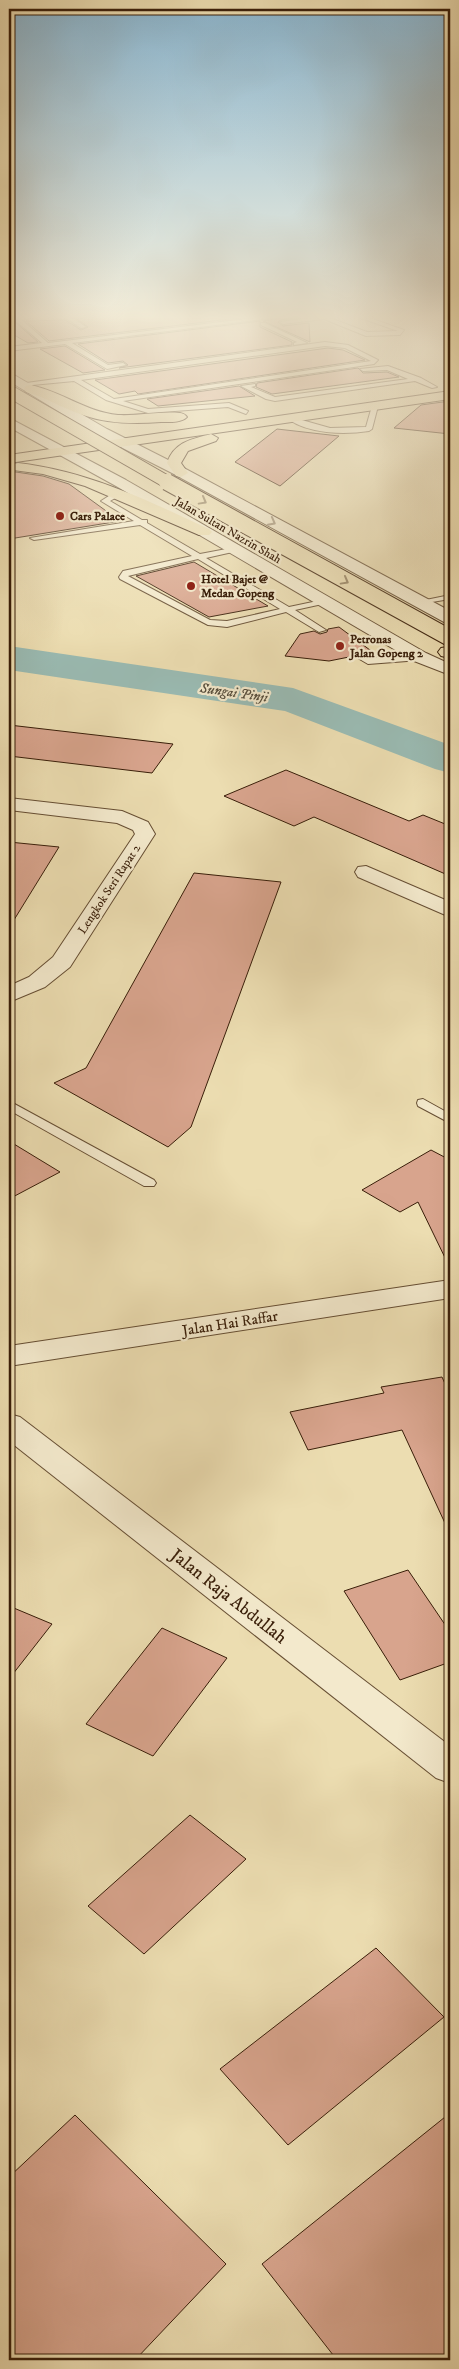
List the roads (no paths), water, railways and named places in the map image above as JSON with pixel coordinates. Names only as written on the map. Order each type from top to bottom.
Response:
[{"type":"main road","name":"Jalan Sultan Nazrin Shah","points":[[48,426],[401,628],[449,648]]},
{"type":"main road","name":"Jalan Sultan Nazrin Shah","points":[[79,426],[143,468],[449,648]]},
{"type":"main road","points":[[9,446],[149,426]]},
{"type":"main road","points":[[9,458],[240,426]]},
{"type":"main road","points":[[180,471],[174,463],[176,454],[183,447],[204,439],[262,426]]},
{"type":"main road","points":[[9,467],[62,473],[119,489],[204,532]]},
{"type":"street","points":[[15,426],[60,451],[119,489],[123,473],[147,468],[180,471]]},
{"type":"street","points":[[90,426],[180,471],[450,618]]},
{"type":"street","points":[[204,532],[420,657],[450,670]]},
{"type":"street","name":"Lengkok Seri Rapat 2","points":[[9,804],[122,817],[141,826],[145,834],[62,962],[38,982],[9,995]]},
{"type":"street","points":[[366,872],[450,910]]},
{"type":"street","name":"Jalan Hai Raffar","points":[[9,1356],[450,1289]]},
{"type":"street","name":"Jalan Raja Abdullah","points":[[9,1424],[450,1767]]},
{"type":"lane","points":[[308,426],[312,428],[355,432],[369,429],[370,426]]},
{"type":"lane","points":[[119,489],[106,501],[322,630]]},
{"type":"lane","points":[[34,538],[144,522]]},
{"type":"lane","points":[[234,550],[126,573],[123,577],[208,622],[227,624],[324,601]]},
{"type":"lane","points":[[420,602],[450,597]]},
{"type":"lane","points":[[359,655],[368,661],[420,657]]},
{"type":"lane","points":[[423,1103],[450,1119]]},
{"type":"lane","points":[[9,1105],[149,1183]]},
{"type":"waterway","name":"Sungai Pinji","points":[[9,658],[293,700],[450,760]]},
{"type":"place","name":"Cars Palace","points":[[60,516]]},
{"type":"place","name":"Hotel Bajet @ Medan Gopeng","points":[[191,586]]},
{"type":"place","name":"Petronas Jalan Gopeng 2","points":[[340,646]]}]
